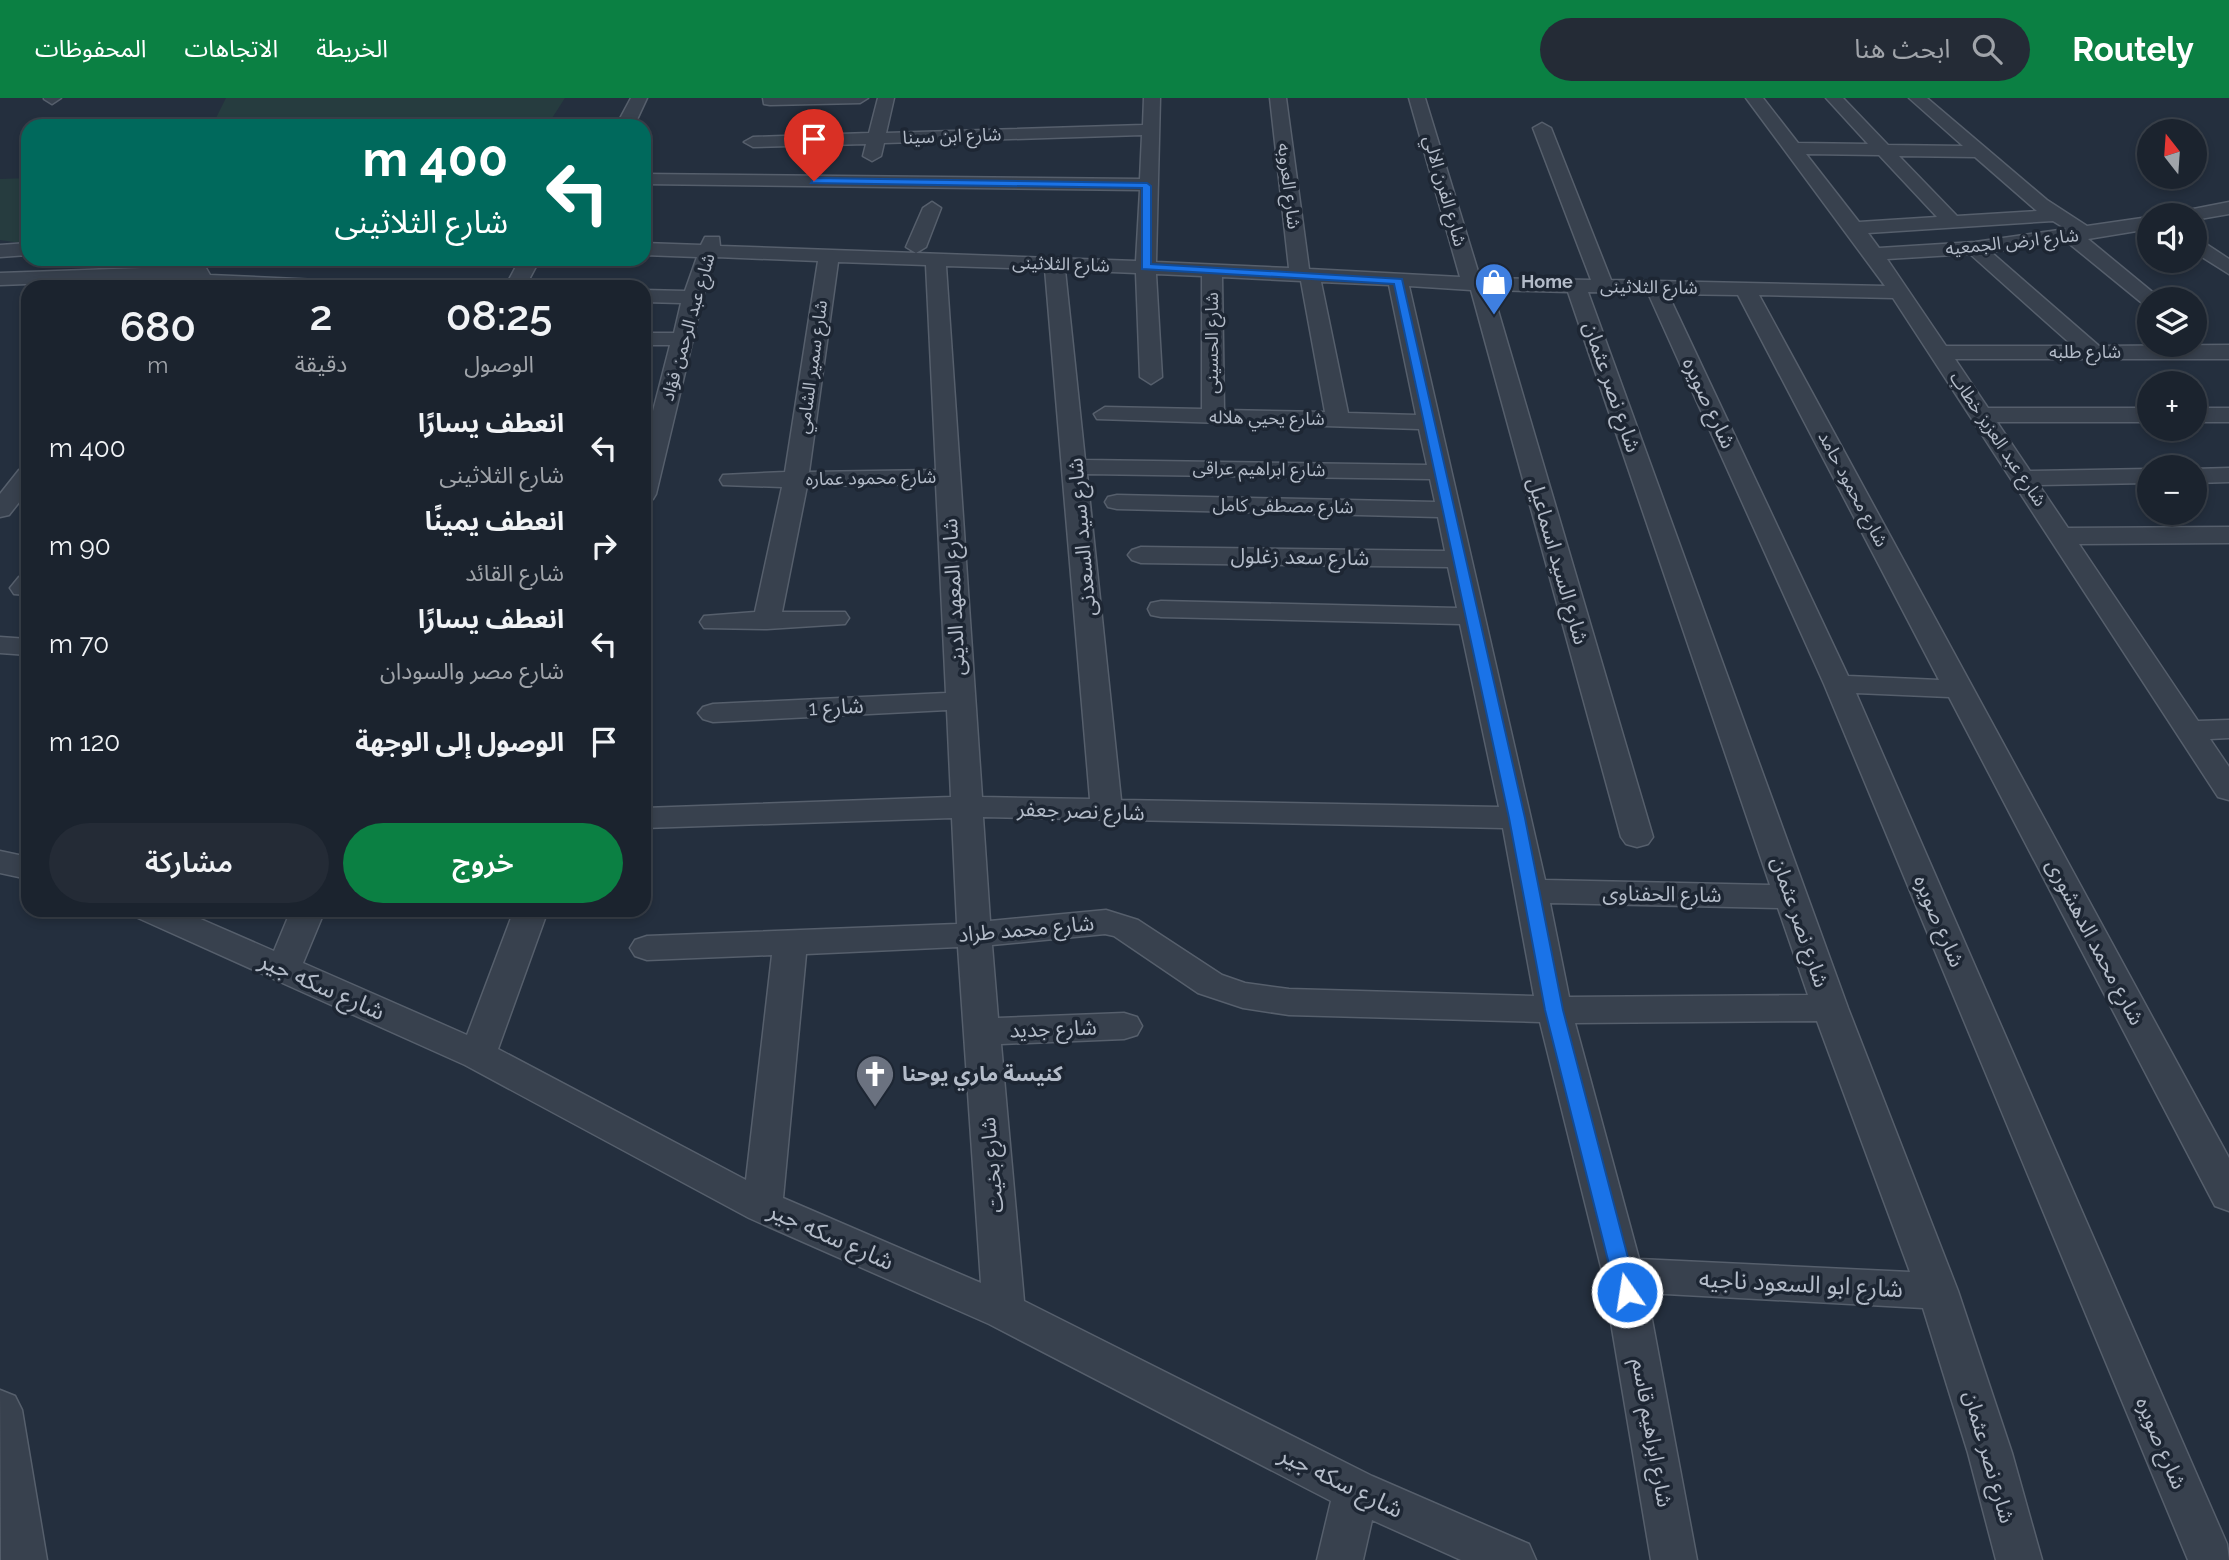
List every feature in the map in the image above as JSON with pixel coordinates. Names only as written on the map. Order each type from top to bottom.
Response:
[{"type":"street","points":[[628,119],[639,98]]},
{"type":"street","points":[[746,161],[771,99],[860,98]]},
{"type":"street","points":[[865,182],[886,98]]},
{"type":"street","points":[[1151,377],[1146,261],[1152,98]]},
{"type":"street","name":"شارع العروبه","points":[[1278,98],[1303,270],[1338,419]]},
{"type":"street","name":"شارع الفرن الالي","points":[[1417,98],[1476,284]]},
{"type":"street","name":"شارع عبد العزيز خطاب","points":[[1754,98],[1874,254],[2229,790]]},
{"type":"street","points":[[1834,98],[1952,222]]},
{"type":"street","points":[[1917,98],[2058,215],[2137,288]]},
{"type":"street","name":"شارع نصر عثمان","points":[[1542,128],[1589,286],[1792,897],[1830,1008],[1938,1291],[1990,1453],[2019,1560]]},
{"type":"street","name":"شارع ابن سينا","points":[[746,161],[876,139],[1150,130]]},
{"type":"street","points":[[1793,148],[1979,152]]},
{"type":"street","points":[[651,178],[746,161],[865,182],[1147,186]]},
{"type":"street","points":[[926,253],[932,208]]},
{"type":"street","points":[[2207,212],[2229,208]]},
{"type":"street","points":[[1855,228],[2058,215]]},
{"type":"street","name":"شارع ارض الجمعيه","points":[[1874,254],[1975,248],[2137,225]]},
{"type":"street","name":"شارع الثلاثينى","points":[[651,239],[829,255],[926,253],[1054,263],[1146,261],[1212,270],[1303,270]]},
{"type":"street","name":"شارع الثلاثينى","points":[[651,249],[711,246],[1146,261],[1303,270],[1398,281],[1476,284],[1898,292]]},
{"type":"street","name":"شارع عبد الرحمن فؤاد","points":[[651,466],[693,296],[711,246]]},
{"type":"street","points":[[1975,248],[2093,352]]},
{"type":"street","points":[[0,251],[21,250]]},
{"type":"street","points":[[2207,252],[2229,268]]},
{"type":"street","name":"شارع المعهد الدينى","points":[[926,253],[946,477],[974,935]]},
{"type":"street","name":"شارع سمير الشامي","points":[[767,621],[796,479],[829,255]]},
{"type":"street","name":"شارع سيد السعدنى","points":[[1054,263],[1076,467],[1107,812]]},
{"type":"street","name":"شارع الحسينى","points":[[1212,270],[1213,416]]},
{"type":"street","points":[[0,279],[194,274],[261,280]]},
{"type":"street","name":"شارع ابراهيم قاسم","points":[[1398,281],[1517,818],[1554,1010],[1623,1275],[1674,1560]]},
{"type":"street","name":"شارع السيد اسماعيل","points":[[1476,284],[1637,837]]},
{"type":"street","name":"شارع صويره","points":[[1655,287],[1838,684],[2211,1560]]},
{"type":"street","name":"شارع محمود حامد","points":[[1745,289],[1961,689]]},
{"type":"street","points":[[651,296],[693,296]]},
{"type":"street","points":[[651,339],[682,340]]},
{"type":"street","name":"شارع طلبه","points":[[1941,353],[2222,352]]},
{"type":"street","name":"شارع يحيي هلاله","points":[[1105,414],[1430,422]]},
{"type":"street","points":[[1982,415],[2137,415]]},
{"type":"street","points":[[2207,415],[2229,415]]},
{"type":"street","name":"شارع ابراهيم عراقى","points":[[1076,467],[1442,472]]},
{"type":"street","points":[[2207,476],[2229,475]]},
{"type":"street","points":[[2024,478],[2137,476]]},
{"type":"street","name":"شارع محمود عماره","points":[[732,480],[946,477]]},
{"type":"street","points":[[0,511],[21,484]]},
{"type":"street","name":"شارع مصطفى كامل","points":[[1117,502],[1449,510]]},
{"type":"street","points":[[0,511],[21,512]]},
{"type":"street","points":[[2062,536],[2218,535]]},
{"type":"street","name":"شارع سعد زغلول","points":[[1140,555],[1459,559]]},
{"type":"street","points":[[1161,609],[1472,616]]},
{"type":"street","points":[[714,622],[835,618]]},
{"type":"street","points":[[0,645],[21,646]]},
{"type":"street","points":[[1838,684],[1961,689]]},
{"type":"street","name":"شارع محمد الدهشورى","points":[[1961,689],[2229,1195]]},
{"type":"street","name":"شارع 1","points":[[713,713],[960,701]]},
{"type":"street","points":[[2190,730],[2229,729]]},
{"type":"street","name":"شارع نصر جعفر","points":[[651,818],[966,807],[1107,812],[1517,818]]},
{"type":"street","points":[[0,862],[21,866]]},
{"type":"street","name":"شارع الحفناوى","points":[[1532,891],[1792,897]]},
{"type":"street","name":"شارع سكه جير","points":[[183,917],[211,923],[283,969],[478,1055],[763,1207],[1004,1311],[1356,1491],[1513,1560]]},
{"type":"street","points":[[283,969],[305,917]]},
{"type":"street","points":[[478,1055],[528,917]]},
{"type":"street","name":"شارع محمد طراد","points":[[647,948],[974,935],[1106,922],[1126,928],[1210,984],[1243,995],[1289,1002],[1554,1010],[1830,1008]]},
{"type":"street","name":"شارع بخيت","points":[[974,935],[1004,1311]]},
{"type":"street","points":[[763,1207],[790,943]]},
{"type":"street","name":"شارع جديد","points":[[981,1032],[1124,1027]]},
{"type":"street","name":"شارع ابو السعود ناجيه","points":[[1623,1275],[1938,1291]]},
{"type":"street","points":[[0,1410],[24,1560]]},
{"type":"street","points":[[1340,1560],[1356,1491]]},
{"type":"green space","points":[[226,98],[565,98],[552,119],[216,119]]},
{"type":"green space","points":[[21,178],[21,243],[0,240],[0,179]]},
{"type":"place","name":"Home","points":[[1494,316]]},
{"type":"place","name":"كنيسة ماري يوحنا","points":[[875,1108]]},
{"type":"route","points":[[814,181],[1147,186],[1146,267],[1398,281],[1517,818],[1554,1010],[1627,1292]]}]
